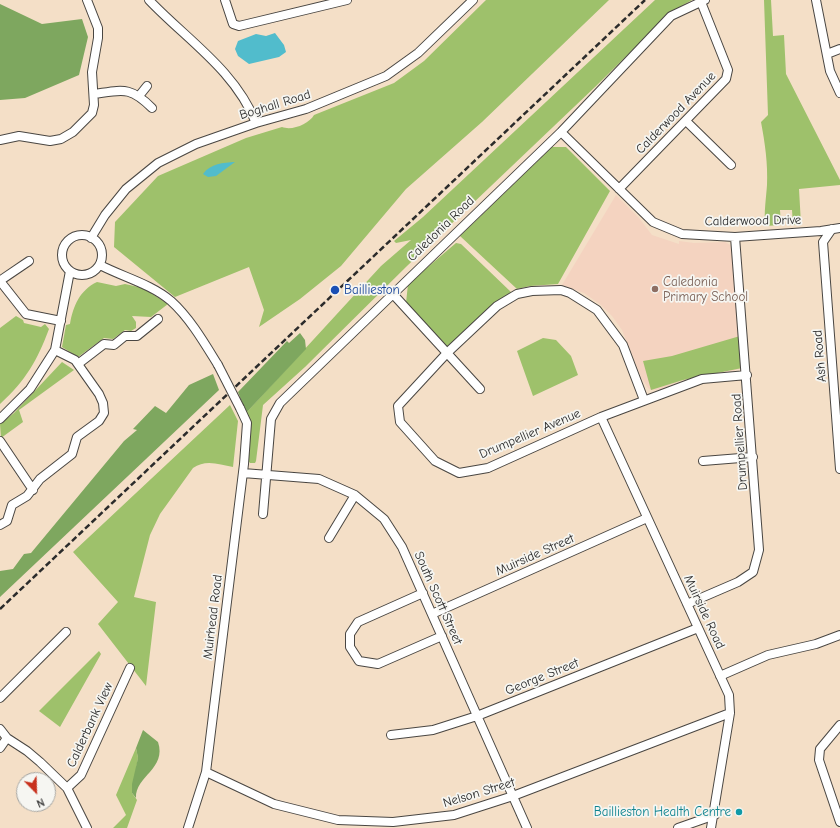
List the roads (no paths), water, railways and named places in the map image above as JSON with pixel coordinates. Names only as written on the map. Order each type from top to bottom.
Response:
[{"type":"street","points":[[0,140],[19,136],[50,141],[61,139],[72,132],[92,113],[94,94],[92,72],[98,38],[98,28],[87,0]]},
{"type":"street","points":[[149,0],[170,22],[216,63],[239,91],[256,123]]},
{"type":"street","points":[[225,0],[230,19],[233,24],[239,26],[347,0]]},
{"type":"street","name":"Boghall Road","points":[[91,238],[105,215],[126,189],[158,163],[196,144],[256,123],[306,108],[386,76],[418,53],[473,0]]},
{"type":"street","points":[[816,0],[830,71],[840,93]]},
{"type":"street","name":"Calderwood Avenue","points":[[619,189],[726,79],[728,70],[703,1]]},
{"type":"street","name":"Caledonia Road","points":[[263,514],[271,419],[280,403],[561,132],[671,16],[703,1]]},
{"type":"street","points":[[827,54],[840,49]]},
{"type":"street","points":[[139,96],[147,86]]},
{"type":"street","points":[[94,94],[127,91],[139,96],[152,108]]},
{"type":"street","points":[[686,121],[731,165]]},
{"type":"street","name":"Calderwood Drive","points":[[561,132],[653,222],[682,234],[735,236],[811,232],[836,228]]},
{"type":"street","points":[[811,232],[823,242],[836,228]]},
{"type":"street","points":[[82,235],[91,238],[100,247],[100,265],[94,271],[86,274],[80,275],[70,271],[64,264],[62,257],[65,244],[76,236],[82,235]]},
{"type":"street","name":"Drumpellier Road","points":[[687,604],[738,582],[753,572],[760,550],[735,236]]},
{"type":"street","name":"Ash Road","points":[[823,242],[838,408],[840,469]]},
{"type":"street","points":[[29,261],[1,280],[26,314],[61,322]]},
{"type":"street","name":"Muirhead Road","points":[[100,265],[122,276],[146,285],[171,301],[201,338],[218,365],[247,423],[243,474],[206,772],[188,828]]},
{"type":"street","points":[[0,419],[30,389],[55,350],[70,271]]},
{"type":"street","name":"Drumpellier Avenue","points":[[644,400],[622,345],[597,310],[570,293],[561,290],[532,291],[517,294],[497,306],[447,353],[398,406],[400,422],[435,461],[459,473],[488,468],[601,417],[702,379],[746,374]]},
{"type":"street","points":[[392,294],[480,389]]},
{"type":"street","points":[[78,364],[104,344],[114,345],[125,336],[137,336],[158,318]]},
{"type":"street","points":[[0,525],[7,520],[12,505],[27,496],[40,479],[72,454],[77,437],[99,421],[104,413],[104,403],[100,394],[75,360],[55,350]]},
{"type":"street","name":"Muirside Road","points":[[601,417],[729,695],[730,712],[712,828]]},
{"type":"street","points":[[0,441],[33,490]]},
{"type":"street","points":[[703,461],[753,457]]},
{"type":"street","name":"South Scott Street","points":[[243,474],[319,479],[355,496],[384,519],[402,547],[527,828]]},
{"type":"street","points":[[329,538],[355,496]]},
{"type":"street","name":"Muirside Street","points":[[432,614],[647,518]]},
{"type":"street","points":[[423,593],[358,622],[350,634],[350,647],[359,661],[378,664],[442,636]]},
{"type":"street","name":"George Street","points":[[391,735],[433,730],[477,716],[698,628]]},
{"type":"street","points":[[0,698],[66,632]]},
{"type":"street","points":[[720,676],[768,655],[816,644],[840,635]]},
{"type":"street","name":"Calderbank View","points":[[67,788],[80,775],[130,668]]},
{"type":"street","name":"Nelson Street","points":[[206,772],[274,804],[338,824],[393,822],[454,815],[513,796],[730,712]]},
{"type":"street","points":[[840,725],[820,749],[820,760],[837,801],[840,822]]},
{"type":"street","points":[[0,729],[7,738],[27,751],[67,788],[87,828]]},
{"type":"street","points":[[0,748],[7,738]]},
{"type":"street","points":[[678,828],[715,814]]},
{"type":"water","points":[[275,33],[284,45],[286,52],[279,57],[249,64],[238,56],[235,49],[238,41],[256,34],[266,36]]},
{"type":"water","points":[[235,162],[216,176],[208,177],[203,174],[206,170],[213,166],[222,163]]},
{"type":"railway","points":[[0,609],[645,0]]},
{"type":"place","name":"Caledonia Primary School","points":[[655,289]]},
{"type":"place","name":"Baillieston","points":[[335,290]]},
{"type":"place","name":"Baillieston Health Centre","points":[[739,812]]}]
